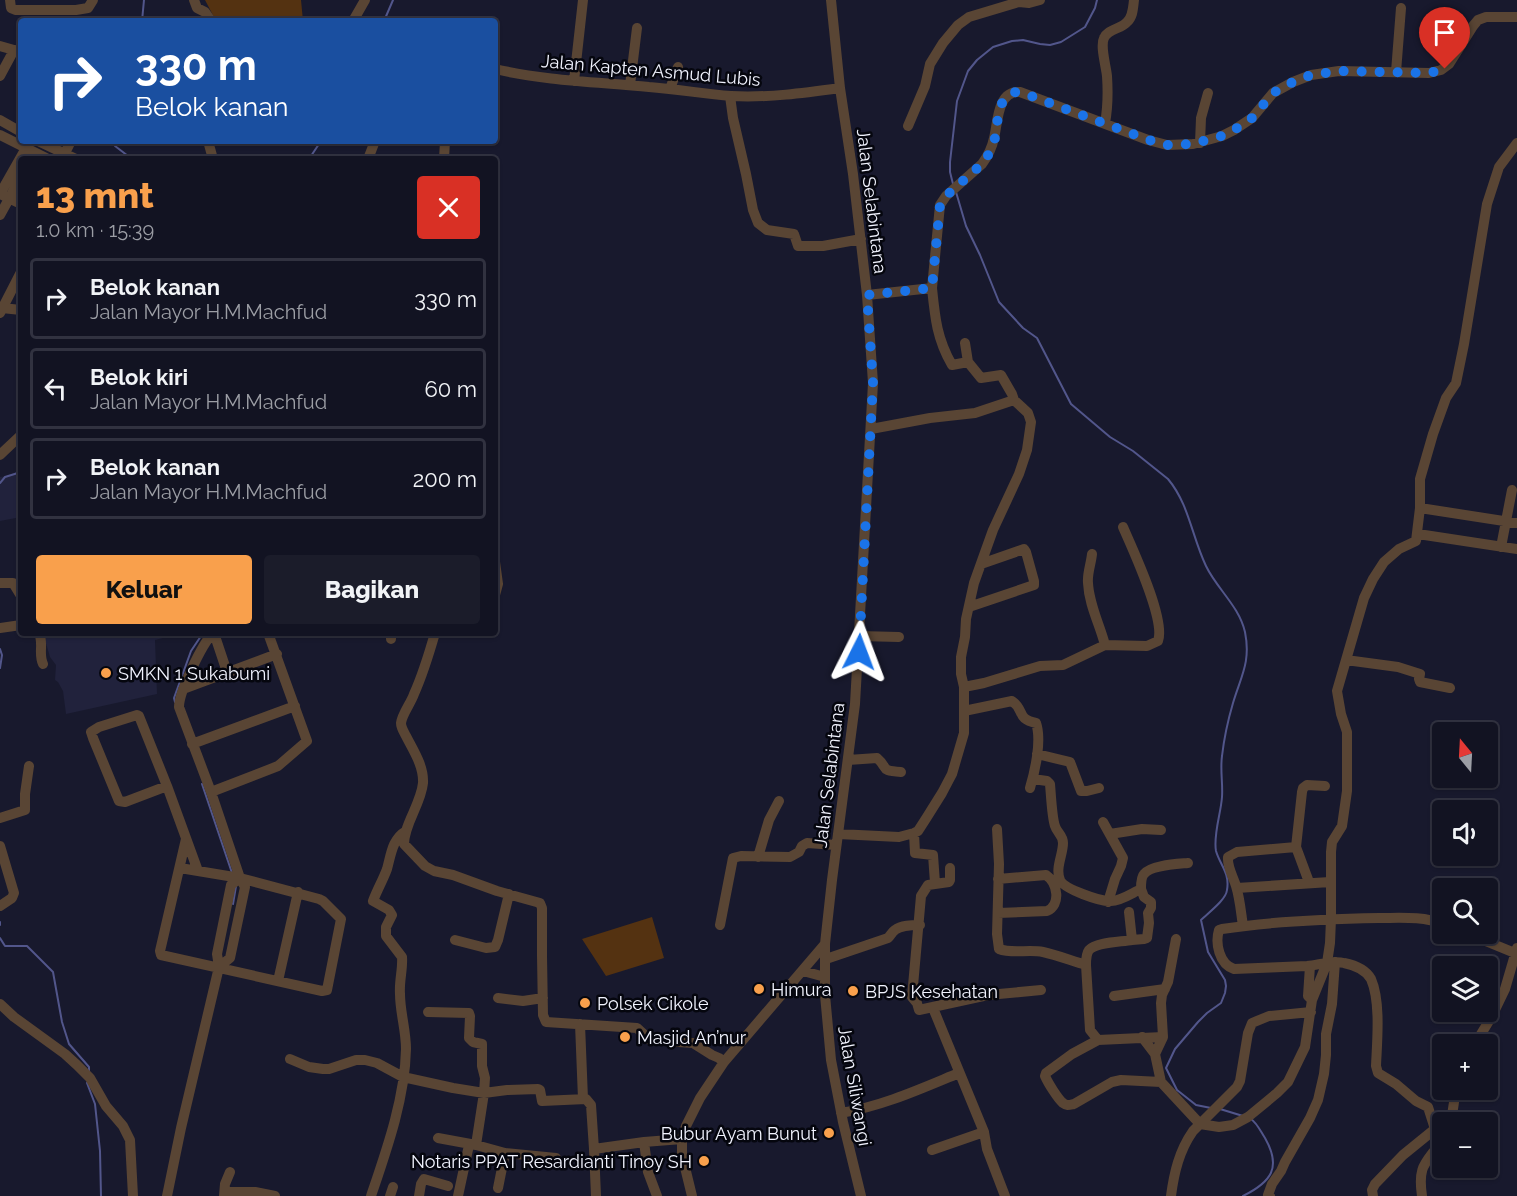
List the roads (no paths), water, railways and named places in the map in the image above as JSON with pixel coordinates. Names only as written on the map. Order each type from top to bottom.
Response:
[{"type":"street","points":[[10,0],[11,8],[16,10],[76,10],[90,4]]},
{"type":"street","points":[[73,0],[90,4]]},
{"type":"street","points":[[194,0],[197,8],[205,12],[209,18]]},
{"type":"street","points":[[355,18],[365,0]]},
{"type":"street","points":[[574,81],[584,0]]},
{"type":"street","name":"Jalan Selabintana","points":[[825,944],[855,704],[873,383],[861,238],[840,88],[831,0]]},
{"type":"street","points":[[908,126],[925,86],[930,64],[958,25],[969,17],[1019,2],[1029,3],[1040,0]]},
{"type":"street","points":[[1105,123],[1108,99],[1103,39],[1108,32],[1126,24],[1132,15],[1134,0]]},
{"type":"street","points":[[1395,72],[1401,8]]},
{"type":"street","points":[[969,362],[951,364],[935,321],[932,288],[940,205],[946,196],[987,159],[994,139],[998,114],[1006,96],[1015,91],[1020,92],[1167,145],[1200,143],[1234,130],[1252,118],[1273,93],[1293,82],[1311,75],[1339,71],[1429,73],[1445,69],[1475,22],[1486,17],[1516,20]]},
{"type":"street","points":[[630,86],[637,28]]},
{"type":"street","points":[[0,46],[17,51],[0,76]]},
{"type":"street","points":[[670,89],[678,67]]},
{"type":"street","name":"Jalan Kapten Asmud Lubis","points":[[498,70],[521,75],[730,96],[780,95],[840,88]]},
{"type":"street","points":[[1200,143],[1201,118],[1208,93]]},
{"type":"street","points":[[730,96],[753,210],[758,223],[774,231],[794,234],[798,246],[823,246],[861,238]]},
{"type":"street","points":[[0,120],[18,129]]},
{"type":"street","points":[[0,135],[18,142]]},
{"type":"street","points":[[1270,1196],[1268,1195],[1272,1184],[1311,1118],[1324,1074],[1326,1034],[1332,1004],[1330,882],[1332,842],[1342,826],[1347,791],[1347,732],[1337,691],[1364,598],[1373,579],[1384,562],[1399,549],[1416,541],[1420,508],[1420,479],[1446,398],[1456,383],[1487,204],[1499,167],[1517,143]]},
{"type":"street","points":[[65,153],[70,144]]},
{"type":"street","points":[[33,147],[70,156]]},
{"type":"street","points":[[0,215],[4,196],[18,172]]},
{"type":"street","points":[[4,196],[18,180]]},
{"type":"street","points":[[4,196],[18,203]]},
{"type":"street","points":[[18,278],[1,310],[18,310]]},
{"type":"street","points":[[867,295],[932,288]]},
{"type":"street","points":[[838,834],[899,837],[918,831],[946,787],[964,733],[964,687],[961,657],[974,583],[993,530],[1019,474],[1027,450],[1031,422],[1028,413],[1014,400],[1001,375],[981,378],[969,362],[965,343]]},
{"type":"street","points":[[871,429],[930,418],[975,413],[1014,400]]},
{"type":"street","points":[[0,455],[18,438]]},
{"type":"street","points":[[1501,547],[1511,522],[1512,490]]},
{"type":"street","points":[[1420,508],[1511,522]]},
{"type":"street","points":[[964,687],[1040,666],[1063,665],[1105,645],[1148,646],[1158,641],[1160,627],[1155,609],[1123,526]]},
{"type":"street","points":[[1418,534],[1517,549]]},
{"type":"street","points":[[969,607],[1034,585],[1024,549],[981,564]]},
{"type":"street","points":[[1092,554],[1088,582],[1093,610],[1105,645]]},
{"type":"street","points":[[0,583],[12,583],[18,592]]},
{"type":"street","points":[[0,628],[18,625]]},
{"type":"street","points":[[40,636],[42,642],[40,654],[43,664]]},
{"type":"street","points":[[211,636],[203,647],[183,689],[179,707],[240,878]]},
{"type":"street","points":[[214,636],[227,672]]},
{"type":"street","points":[[211,792],[278,766],[306,743],[307,740],[269,636]]},
{"type":"street","points":[[434,636],[419,683],[401,722],[402,730],[422,770],[423,780],[404,843],[429,869],[509,894],[537,900],[542,905],[543,1015],[546,1022],[637,1028],[650,1040],[693,1043],[724,1062]]},
{"type":"street","points":[[859,636],[899,637]]},
{"type":"street","points":[[183,689],[277,654]]},
{"type":"street","points":[[1346,660],[1407,670],[1420,674],[1420,682],[1450,688]]},
{"type":"street","points":[[964,711],[1007,702],[1015,703],[1024,719],[1036,723],[1037,754],[1031,784],[1047,781],[1050,784],[1054,827],[1061,834],[1063,842],[1059,867],[1060,880],[1069,888],[1107,902],[1118,900],[1141,889]]},
{"type":"street","points":[[192,744],[295,706]]},
{"type":"street","points":[[167,786],[124,802],[119,801],[91,732],[99,727],[139,716],[167,786],[198,871]]},
{"type":"street","points":[[1037,754],[1070,762],[1081,791],[1099,788]]},
{"type":"street","points":[[848,760],[878,758],[889,772],[901,772]]},
{"type":"street","points":[[0,818],[25,810],[29,766]]},
{"type":"street","points":[[1310,882],[1296,847],[1303,788],[1307,785],[1325,786]]},
{"type":"street","points":[[758,857],[772,811],[779,801]]},
{"type":"street","points":[[1103,822],[1123,858],[1107,902]]},
{"type":"street","points":[[997,829],[998,946],[1001,950],[1042,952],[1086,965]]},
{"type":"street","points":[[1110,834],[1142,829],[1161,830]]},
{"type":"street","points":[[371,1196],[384,1161],[394,1123],[404,1077],[406,1047],[400,993],[402,957],[386,936],[386,927],[392,915],[389,910],[373,901],[397,838],[407,831]]},
{"type":"street","points":[[914,833],[915,853],[933,855],[934,883]]},
{"type":"street","points":[[180,868],[240,878],[322,900],[341,920],[327,990],[322,991],[161,956],[160,951],[186,839]]},
{"type":"street","points":[[720,925],[733,858],[741,856],[790,857],[799,852],[807,843],[836,845]]},
{"type":"street","points":[[0,846],[14,893],[12,898],[0,906]]},
{"type":"street","points":[[1243,926],[1237,888],[1227,860],[1229,855],[1236,852],[1296,847]]},
{"type":"street","points":[[1098,1040],[1090,1030],[1087,954],[1096,946],[1146,938],[1151,904],[1144,897],[1141,889],[1142,876],[1163,865],[1188,863]]},
{"type":"street","points":[[950,868],[949,882],[927,885],[921,896],[912,997],[919,1010],[987,995],[1041,990]]},
{"type":"street","points":[[998,879],[1046,875],[1052,880],[1056,894],[1051,910],[998,913]]},
{"type":"street","points":[[167,1196],[219,967],[217,954],[231,885],[240,878]]},
{"type":"street","points":[[1237,888],[1330,882]]},
{"type":"street","points":[[278,981],[298,892]]},
{"type":"street","points":[[455,940],[486,948],[495,947],[509,894]]},
{"type":"street","points":[[1129,912],[1132,940]]},
{"type":"street","points":[[1432,920],[1414,918],[1331,919],[1243,926],[1222,929],[1218,933],[1221,957],[1229,967],[1234,969],[1344,963],[1360,968],[1366,973],[1371,980],[1378,1016],[1376,1066],[1378,1073],[1428,1107],[1432,1116]]},
{"type":"street","points":[[826,959],[882,940],[891,936],[898,928],[920,925]]},
{"type":"street","points":[[1155,1054],[1163,1037],[1161,1003],[1168,982],[1176,939]]},
{"type":"street","points":[[692,1196],[682,1155],[682,1139],[700,1098],[724,1062],[825,944]]},
{"type":"street","name":"Jalan Siliwangi","points":[[825,944],[826,1013],[831,1060],[861,1196]]},
{"type":"street","points":[[1481,1034],[1505,989],[1516,952],[1495,944]]},
{"type":"street","points":[[1142,1037],[1155,1054],[1161,1082],[1200,1124],[1219,1127],[1233,1125],[1245,1119],[1288,1082],[1305,1047],[1312,1006],[1331,963]]},
{"type":"street","points":[[1310,966],[1308,996],[1312,1006]]},
{"type":"street","points":[[803,971],[825,977]]},
{"type":"street","points":[[1114,996],[1165,989]]},
{"type":"street","points":[[498,998],[523,1001],[543,998]]},
{"type":"street","points":[[0,1004],[65,1054],[90,1078],[130,1140],[133,1196]]},
{"type":"street","points":[[1171,1196],[1174,1175],[1182,1150],[1192,1131],[1231,1093],[1240,1081],[1248,1033],[1252,1023],[1269,1016],[1312,1006]]},
{"type":"street","points":[[933,1008],[984,1132],[987,1149],[1005,1196]]},
{"type":"street","points":[[428,1012],[470,1014],[469,1038],[483,1045],[484,1093],[458,1196]]},
{"type":"street","points":[[580,1024],[583,1099]]},
{"type":"street","points":[[1072,1054],[1090,1030]]},
{"type":"street","points":[[1161,1082],[1121,1080],[1112,1082],[1074,1104],[1067,1105],[1063,1103],[1045,1076],[1049,1070],[1072,1054],[1098,1040],[1163,1037]]},
{"type":"street","points":[[290,1059],[309,1067],[323,1069],[356,1060],[365,1060],[377,1063],[404,1077],[453,1088],[484,1093],[538,1089],[542,1101],[583,1099],[591,1105],[596,1196]]},
{"type":"street","points":[[841,1113],[894,1100],[959,1073]]},
{"type":"street","points":[[932,1150],[984,1132]]},
{"type":"street","points":[[438,1138],[505,1153],[556,1158]]},
{"type":"street","points":[[594,1149],[682,1139]]},
{"type":"street","points":[[1373,1196],[1372,1190],[1375,1184],[1403,1155],[1432,1139]]},
{"type":"street","points":[[644,1142],[648,1172],[657,1196]]},
{"type":"street","points":[[498,1188],[505,1153]]},
{"type":"street","points":[[1422,1196],[1421,1170],[1432,1154]]},
{"type":"street","points":[[230,1172],[224,1194],[255,1192],[275,1196]]},
{"type":"street","points":[[419,1196],[424,1179],[448,1186]]},
{"type":"waterway","points":[[142,18],[144,0]]},
{"type":"waterway","points":[[385,18],[393,0]]},
{"type":"waterway","points":[[953,184],[950,162],[957,101],[968,71],[993,47],[1012,41],[1023,40],[1050,45],[1061,42],[1085,27],[1097,0]]},
{"type":"waterway","points":[[115,144],[128,156]]},
{"type":"waterway","points":[[311,156],[319,144]]},
{"type":"waterway","points":[[956,192],[966,226],[999,302],[1023,328],[1037,338],[1071,404],[1110,437],[1133,451],[1168,479],[1186,510],[1206,566],[1238,614],[1245,632],[1246,661],[1229,716],[1223,750],[1222,797],[1216,838],[1216,851],[1228,884],[1226,894],[1201,920],[1208,952],[1225,980],[1225,993],[1221,1003],[1207,1013],[1175,1049],[1166,1068],[1177,1090],[1196,1105],[1211,1108]]},
{"type":"waterway","points":[[0,483],[5,477],[18,473]]},
{"type":"waterway","points":[[175,702],[174,698],[191,651],[201,636]]},
{"type":"waterway","points":[[0,649],[2,655],[0,668]]},
{"type":"waterway","points":[[202,784],[232,873]]},
{"type":"waterway","points":[[233,904],[236,886]]},
{"type":"waterway","points":[[0,938],[5,946],[27,946],[53,972],[62,1022],[69,1044],[89,1067],[89,1071]]},
{"type":"waterway","points":[[87,1083],[95,1104],[100,1151],[101,1196]]},
{"type":"waterway","points":[[1220,1109],[1243,1116]]},
{"type":"waterway","points":[[1243,1196],[1261,1185],[1271,1173],[1273,1166],[1273,1158],[1265,1138],[1251,1119]]},
{"type":"place","name":"SMKN 1 Sukabumi","points":[[106,673]]},
{"type":"place","name":"Himura","points":[[759,989]]},
{"type":"place","name":"BPJS Kesehatan","points":[[853,991]]},
{"type":"place","name":"Polsek Cikole","points":[[585,1003]]},
{"type":"place","name":"Masjid An’nur","points":[[625,1037]]},
{"type":"place","name":"Bubur Ayam Bunut","points":[[829,1133]]},
{"type":"place","name":"Notaris PPAT Resardianti Tinoy SH","points":[[704,1161]]}]
